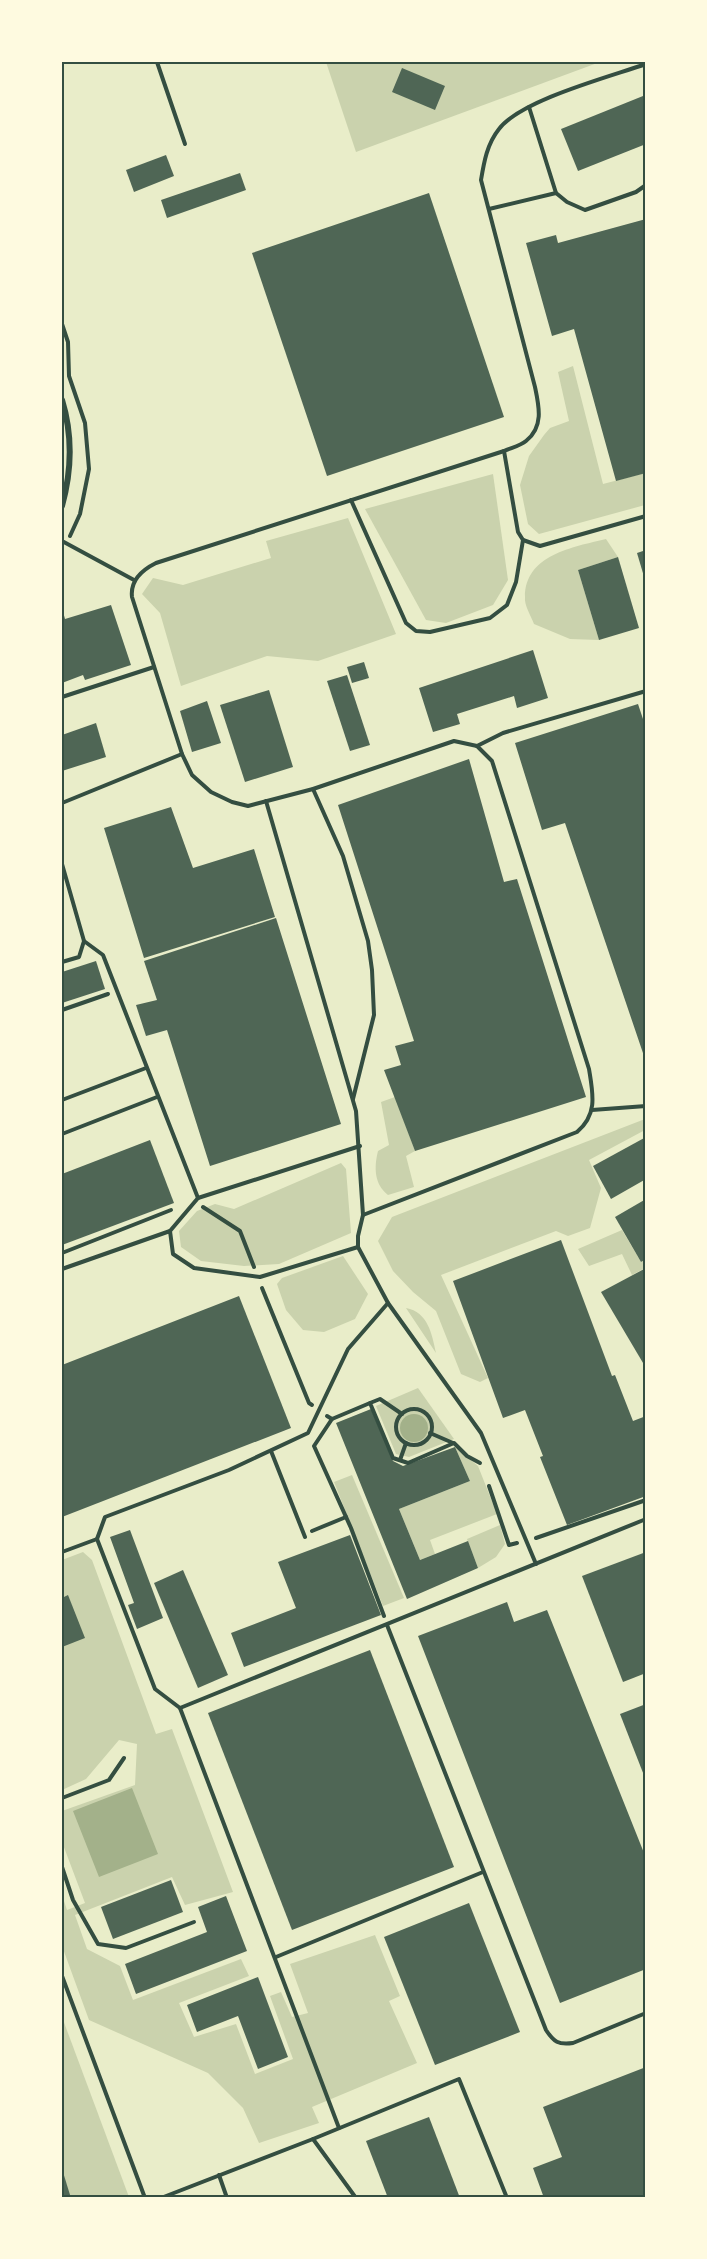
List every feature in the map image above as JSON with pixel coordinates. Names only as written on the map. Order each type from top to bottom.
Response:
[{"type":"street","points":[[62,400],[68,419],[70,455],[68,482],[62,506]]},
{"type":"lane","points":[[157,62],[184,144]]},
{"type":"lane","points":[[363,1215],[577,1132],[587,1124],[592,1110],[594,1097],[589,1069],[492,761],[477,746],[454,741],[312,789],[248,806],[232,802],[211,792],[192,775],[182,754],[131,590],[134,580],[148,566],[504,451],[526,441],[536,429],[540,414],[481,180],[488,147],[499,128],[511,117],[529,107],[645,64]]},
{"type":"lane","points":[[529,107],[556,193],[567,202],[585,210],[636,192],[645,185]]},
{"type":"lane","points":[[489,209],[556,193]]},
{"type":"lane","points":[[504,451],[518,532],[524,540],[540,546],[645,516]]},
{"type":"lane","points":[[351,500],[406,623],[416,631],[430,632],[490,618],[507,605],[516,582],[524,540]]},
{"type":"lane","points":[[62,542],[134,580]]},
{"type":"lane","points":[[62,697],[154,667]]},
{"type":"lane","points":[[477,746],[503,733],[645,691]]},
{"type":"lane","points":[[62,803],[182,754]]},
{"type":"lane","points":[[312,789],[343,856],[368,941],[372,970],[374,1015],[353,1100]]},
{"type":"lane","points":[[266,801],[356,1111],[363,1215],[358,1247],[388,1303],[481,1433],[536,1564]]},
{"type":"lane","points":[[62,864],[84,941],[78,957],[62,962]]},
{"type":"lane","points":[[84,941],[103,955],[198,1198]]},
{"type":"lane","points":[[62,1100],[146,1068]]},
{"type":"lane","points":[[62,1133],[157,1097]]},
{"type":"lane","points":[[592,1110],[645,1106]]},
{"type":"lane","points":[[62,1269],[170,1231],[198,1198],[360,1146]]},
{"type":"lane","points":[[170,1231],[173,1254],[194,1268],[260,1277],[358,1247]]},
{"type":"lane","points":[[339,2128],[180,1708],[155,1689],[97,1539],[105,1517],[229,1470],[308,1433],[348,1349],[388,1303]]},
{"type":"lane","points":[[271,1451],[305,1537]]},
{"type":"lane","points":[[180,1708],[387,1626],[645,1519]]},
{"type":"lane","points":[[62,1552],[97,1539]]},
{"type":"lane","points":[[387,1626],[546,2030],[553,2041],[561,2044],[573,2043],[645,2013]]},
{"type":"lane","points":[[62,1798],[110,1780],[124,1758]]},
{"type":"lane","points":[[62,1867],[73,1900],[98,1944],[126,1948],[194,1922]]},
{"type":"lane","points":[[276,1957],[483,1872]]},
{"type":"lane","points":[[62,1976],[145,2198]]},
{"type":"lane","points":[[161,2198],[459,2079],[507,2198]]},
{"type":"lane","points":[[313,2139],[356,2198]]},
{"type":"lane","points":[[219,2175],[227,2198]]},
{"type":"lane","points":[[176,2192],[178,2198]]},
{"type":"path","points":[[62,1010],[109,994]]},
{"type":"path","points":[[62,1253],[177,1208]]},
{"type":"path","points":[[402,1414],[380,1399],[370,1403],[393,1458],[408,1463],[454,1443]]},
{"type":"path","points":[[411,1409],[422,1411],[429,1418],[432,1428],[430,1433],[421,1444],[411,1445],[402,1441],[396,1432],[396,1422],[402,1414],[411,1409]]},
{"type":"path","points":[[332,1419],[314,1446],[346,1517],[387,1626]]},
{"type":"path","points":[[430,1433],[454,1443],[467,1456],[479,1461],[483,1470]]},
{"type":"path","points":[[400,1460],[406,1443]]},
{"type":"path","points":[[487,1480],[509,1545],[570,1528],[645,1500]]},
{"type":"path","points":[[305,1537],[310,1532],[346,1517]]},
{"type":"shaded area","points":[[326,62],[600,62],[356,152]]},
{"type":"shaded area","points":[[573,366],[603,484],[645,473],[645,505],[539,534],[528,524],[520,485],[529,456],[544,435],[550,428],[569,421],[558,372]]},
{"type":"shaded area","points":[[493,474],[508,580],[493,605],[446,623],[426,620],[365,509]]},
{"type":"shaded area","points":[[348,518],[396,634],[318,661],[267,656],[181,686],[160,613],[142,594],[153,578],[183,585],[271,558],[266,541]]},
{"type":"shaded area","points":[[606,539],[618,557],[578,570],[599,640],[570,639],[534,624],[525,600],[527,583],[533,571],[553,555]]},
{"type":"shaded area","points":[[395,1097],[415,1151],[406,1156],[414,1187],[388,1195],[380,1186],[376,1175],[376,1163],[378,1151],[389,1145],[381,1102]]},
{"type":"shaded area","points":[[645,1119],[645,1130],[589,1160],[601,1188],[590,1228],[568,1236],[556,1231],[441,1275],[488,1378],[480,1382],[461,1374],[436,1311],[393,1271],[378,1241],[392,1217]]},
{"type":"shaded area","points":[[341,1163],[346,1169],[351,1233],[279,1264],[244,1266],[201,1261],[181,1247],[179,1231],[197,1211],[215,1204],[234,1209]]},
{"type":"shaded area","points":[[622,1230],[641,1262],[645,1259],[645,1268],[632,1275],[622,1254],[589,1266],[578,1249]]},
{"type":"shaded area","points":[[343,1256],[368,1294],[355,1319],[324,1332],[303,1330],[286,1310],[277,1284],[282,1278]]},
{"type":"shaded area","points":[[406,1308],[419,1314],[428,1325],[436,1353]]},
{"type":"shaded area","points":[[418,1388],[454,1439],[409,1457],[396,1454],[376,1406]]},
{"type":"shaded area","points":[[414,1414],[424,1418],[428,1428],[424,1438],[414,1442],[404,1438],[400,1428],[404,1418]]},
{"type":"shaded area","points":[[455,1447],[478,1466],[497,1514],[430,1540],[435,1554],[420,1560],[399,1509],[470,1481]]},
{"type":"shaded area","points":[[352,1475],[404,1598],[383,1606],[334,1482]]},
{"type":"shaded area","points":[[500,1525],[505,1544],[496,1557],[478,1568],[467,1539]]},
{"type":"shaded area","points":[[83,1552],[92,1560],[156,1734],[172,1729],[233,1892],[185,1905],[172,1877],[75,1915],[87,1949],[120,1966],[133,2000],[241,1959],[249,1976],[179,2003],[194,2037],[236,2024],[255,2074],[293,2059],[270,1996],[281,1992],[292,2017],[308,2013],[290,1964],[375,1935],[400,1996],[389,2001],[417,2063],[312,2107],[319,2123],[259,2143],[243,2108],[208,2073],[89,2020],[62,1946],[62,1895],[67,1910],[85,1903],[62,1842],[62,1811],[135,1785],[137,1744],[119,1740],[86,1779],[62,1790],[62,1560]]},
{"type":"shaded area","points":[[132,1788],[158,1854],[99,1877],[73,1811]]},
{"type":"shaded area","points":[[62,2017],[129,2197],[62,2197]]},
{"type":"building","points":[[402,68],[445,86],[435,110],[392,92]]},
{"type":"building","points":[[643,96],[646,102],[646,144],[578,171],[561,129]]},
{"type":"building","points":[[166,155],[174,176],[134,192],[126,170]]},
{"type":"building","points":[[240,173],[246,190],[167,218],[161,200]]},
{"type":"building","points":[[429,193],[504,417],[327,476],[252,253]]},
{"type":"building","points":[[646,219],[646,473],[616,481],[574,329],[552,336],[526,243],[556,235],[558,243]]},
{"type":"building","points":[[646,550],[646,580],[645,580],[637,553]]},
{"type":"building","points":[[618,557],[639,628],[599,640],[578,570]]},
{"type":"building","points":[[111,605],[131,665],[85,680],[83,675],[62,683],[62,608],[65,619]]},
{"type":"building","points":[[533,650],[548,698],[517,708],[514,696],[457,714],[460,724],[433,732],[419,688]]},
{"type":"building","points":[[364,662],[369,678],[352,683],[347,667]]},
{"type":"building","points":[[347,675],[370,745],[350,751],[327,681]]},
{"type":"building","points":[[269,690],[293,767],[245,782],[220,705]]},
{"type":"building","points":[[207,701],[221,743],[192,752],[180,711]]},
{"type":"building","points":[[638,704],[646,728],[645,1059],[565,823],[542,830],[515,743]]},
{"type":"building","points":[[96,723],[106,757],[62,771],[62,735]]},
{"type":"building","points":[[469,759],[504,882],[517,879],[586,1097],[415,1151],[384,1070],[401,1065],[395,1046],[414,1041],[338,805]]},
{"type":"building","points":[[171,807],[193,868],[254,849],[275,917],[144,958],[104,828]]},
{"type":"building","points":[[276,918],[341,1124],[210,1166],[167,1030],[146,1036],[136,1005],[157,1000],[144,961]]},
{"type":"building","points":[[96,961],[105,989],[62,1003],[62,972]]},
{"type":"building","points":[[646,1137],[646,1179],[611,1199],[593,1166]]},
{"type":"building","points":[[150,1140],[174,1203],[62,1245],[62,1174]]},
{"type":"building","points":[[646,1199],[646,1259],[641,1262],[615,1217]]},
{"type":"building","points":[[561,1240],[612,1376],[615,1375],[633,1421],[646,1416],[646,1496],[567,1525],[540,1457],[543,1456],[525,1410],[503,1418],[453,1281]]},
{"type":"building","points":[[646,1268],[646,1368],[601,1292]]},
{"type":"building","points":[[239,1296],[291,1428],[62,1517],[62,1365]]},
{"type":"building","points":[[371,1409],[393,1461],[403,1466],[455,1447],[470,1481],[399,1509],[420,1560],[468,1541],[478,1568],[407,1599],[336,1423]]},
{"type":"building","points":[[130,1530],[163,1618],[137,1629],[128,1605],[134,1603],[110,1537]]},
{"type":"building","points":[[350,1535],[381,1615],[244,1667],[231,1633],[296,1608],[278,1562]]},
{"type":"building","points":[[646,1552],[646,1673],[623,1682],[582,1576]]},
{"type":"building","points":[[183,1570],[228,1675],[198,1688],[154,1583]]},
{"type":"building","points":[[68,1595],[85,1638],[62,1647],[62,1598]]},
{"type":"building","points":[[507,1602],[514,1622],[547,1610],[646,1858],[646,1969],[560,2003],[418,1636]]},
{"type":"building","points":[[370,1650],[454,1867],[292,1930],[208,1713]]},
{"type":"building","points":[[646,1704],[646,1778],[645,1778],[620,1714]]},
{"type":"building","points":[[171,1880],[183,1912],[113,1939],[101,1907]]},
{"type":"building","points":[[226,1896],[247,1951],[136,1994],[125,1964],[207,1932],[198,1907]]},
{"type":"building","points":[[469,1903],[520,2032],[435,2065],[384,1937]]},
{"type":"building","points":[[258,1977],[288,2057],[258,2069],[238,2016],[197,2032],[187,2005]]},
{"type":"building","points":[[646,2067],[646,2198],[544,2198],[533,2168],[562,2157],[543,2107]]},
{"type":"building","points":[[429,2117],[460,2198],[388,2198],[366,2141]]},
{"type":"building","points":[[62,2169],[71,2198],[62,2198]]}]
